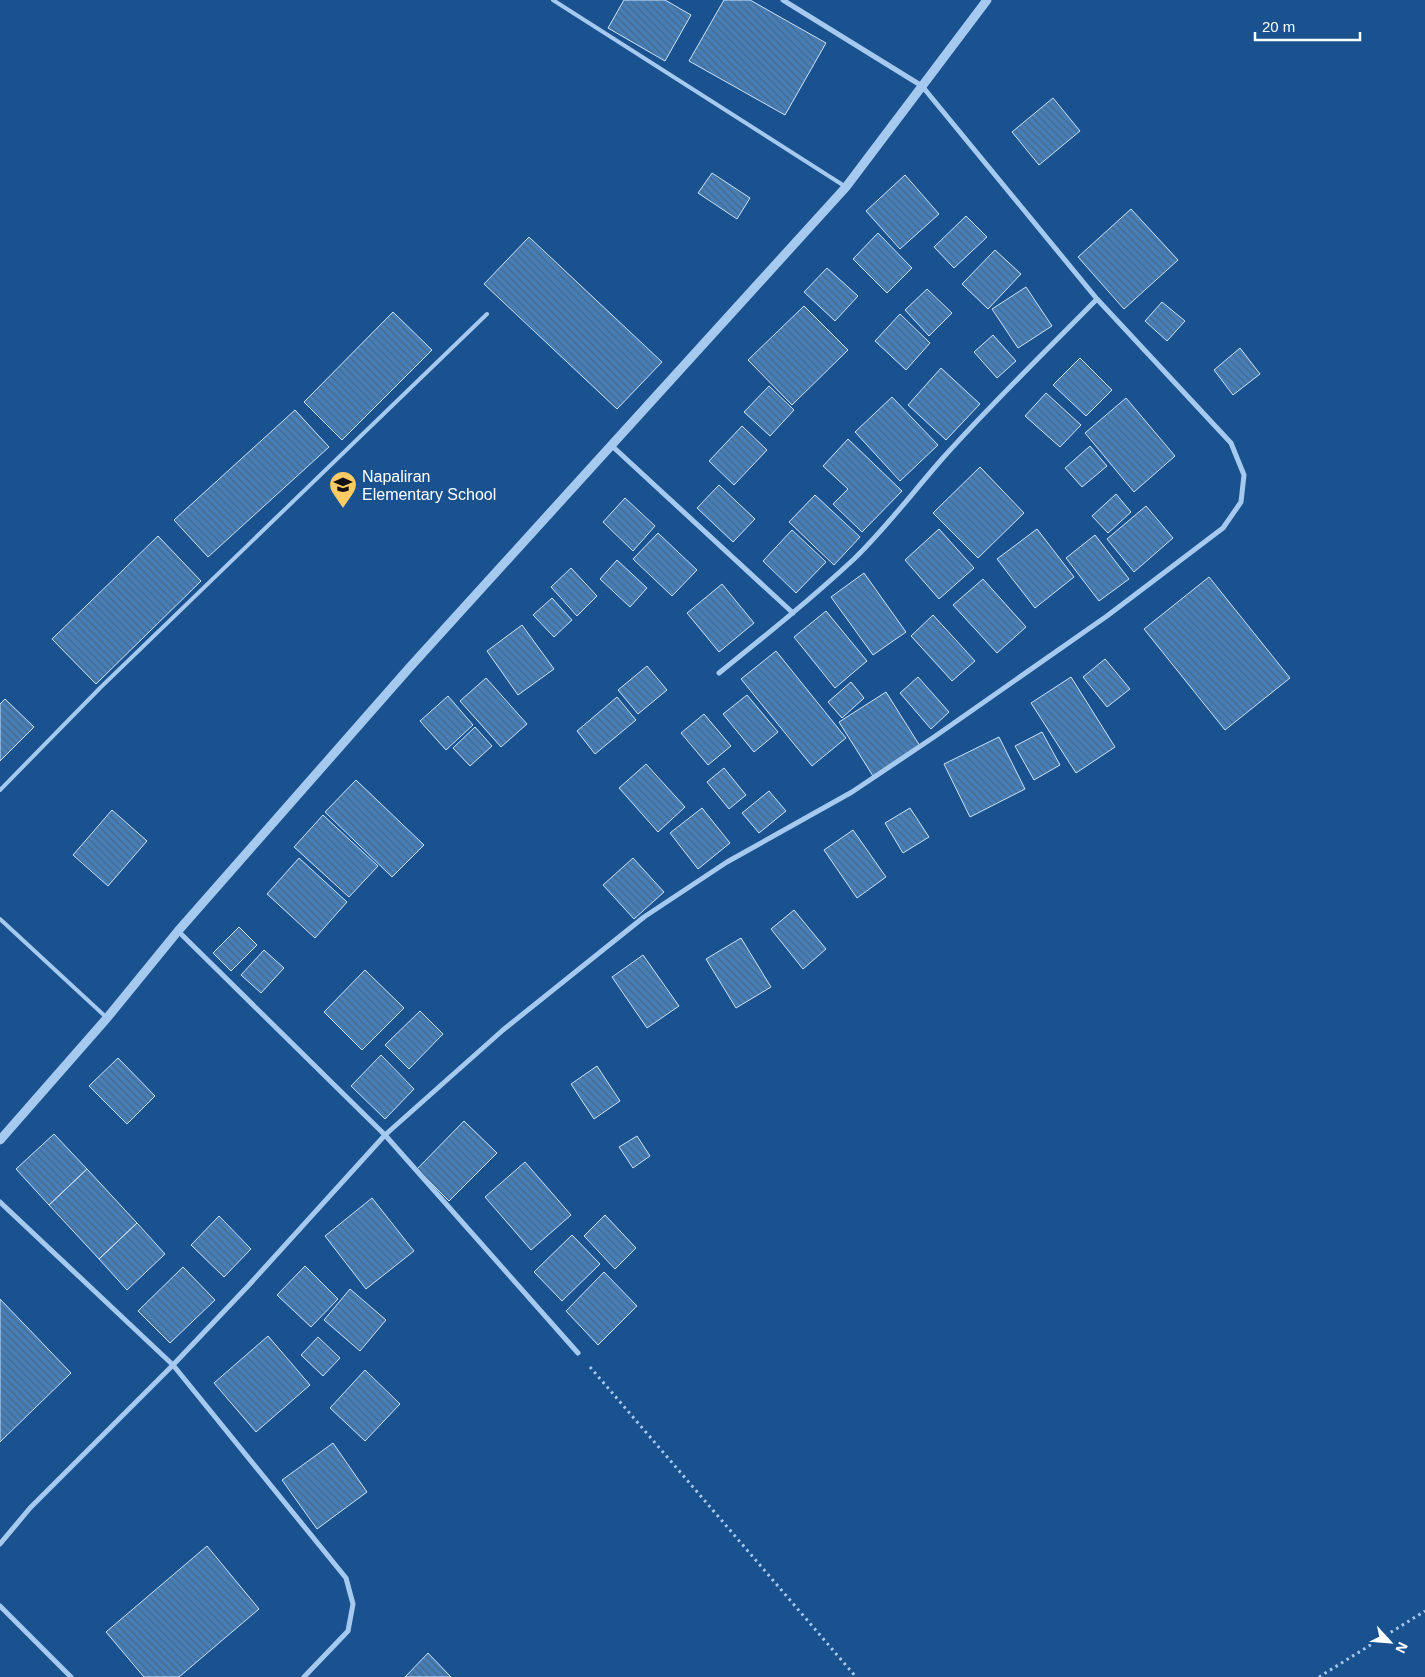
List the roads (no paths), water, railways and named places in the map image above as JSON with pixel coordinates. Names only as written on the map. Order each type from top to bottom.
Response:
[{"type":"street","points":[[0,1544],[30,1508],[173,1365],[248,1286],[385,1136],[503,1030],[644,916],[727,862],[852,792],[1108,616],[1223,528],[1241,502],[1244,475],[1230,444],[1097,299],[922,86],[783,0]]},
{"type":"street","points":[[0,1140],[107,1018],[178,931],[410,667],[846,188],[987,0]]},
{"type":"street","points":[[719,674],[856,558],[898,512],[942,459],[1097,299]]},
{"type":"street","points":[[611,445],[793,613]]},
{"type":"street","points":[[178,931],[385,1136],[578,1353]]},
{"type":"street","points":[[0,1202],[173,1365],[346,1578],[353,1604],[348,1631],[304,1677]]},
{"type":"street","points":[[0,1606],[71,1677]]},
{"type":"lane","points":[[553,0],[846,188]]},
{"type":"lane","points":[[0,790],[101,686],[486,314]]},
{"type":"lane","points":[[0,919],[107,1018]]},
{"type":"place","name":"Napaliran Elementary School","points":[[343,509]]}]
